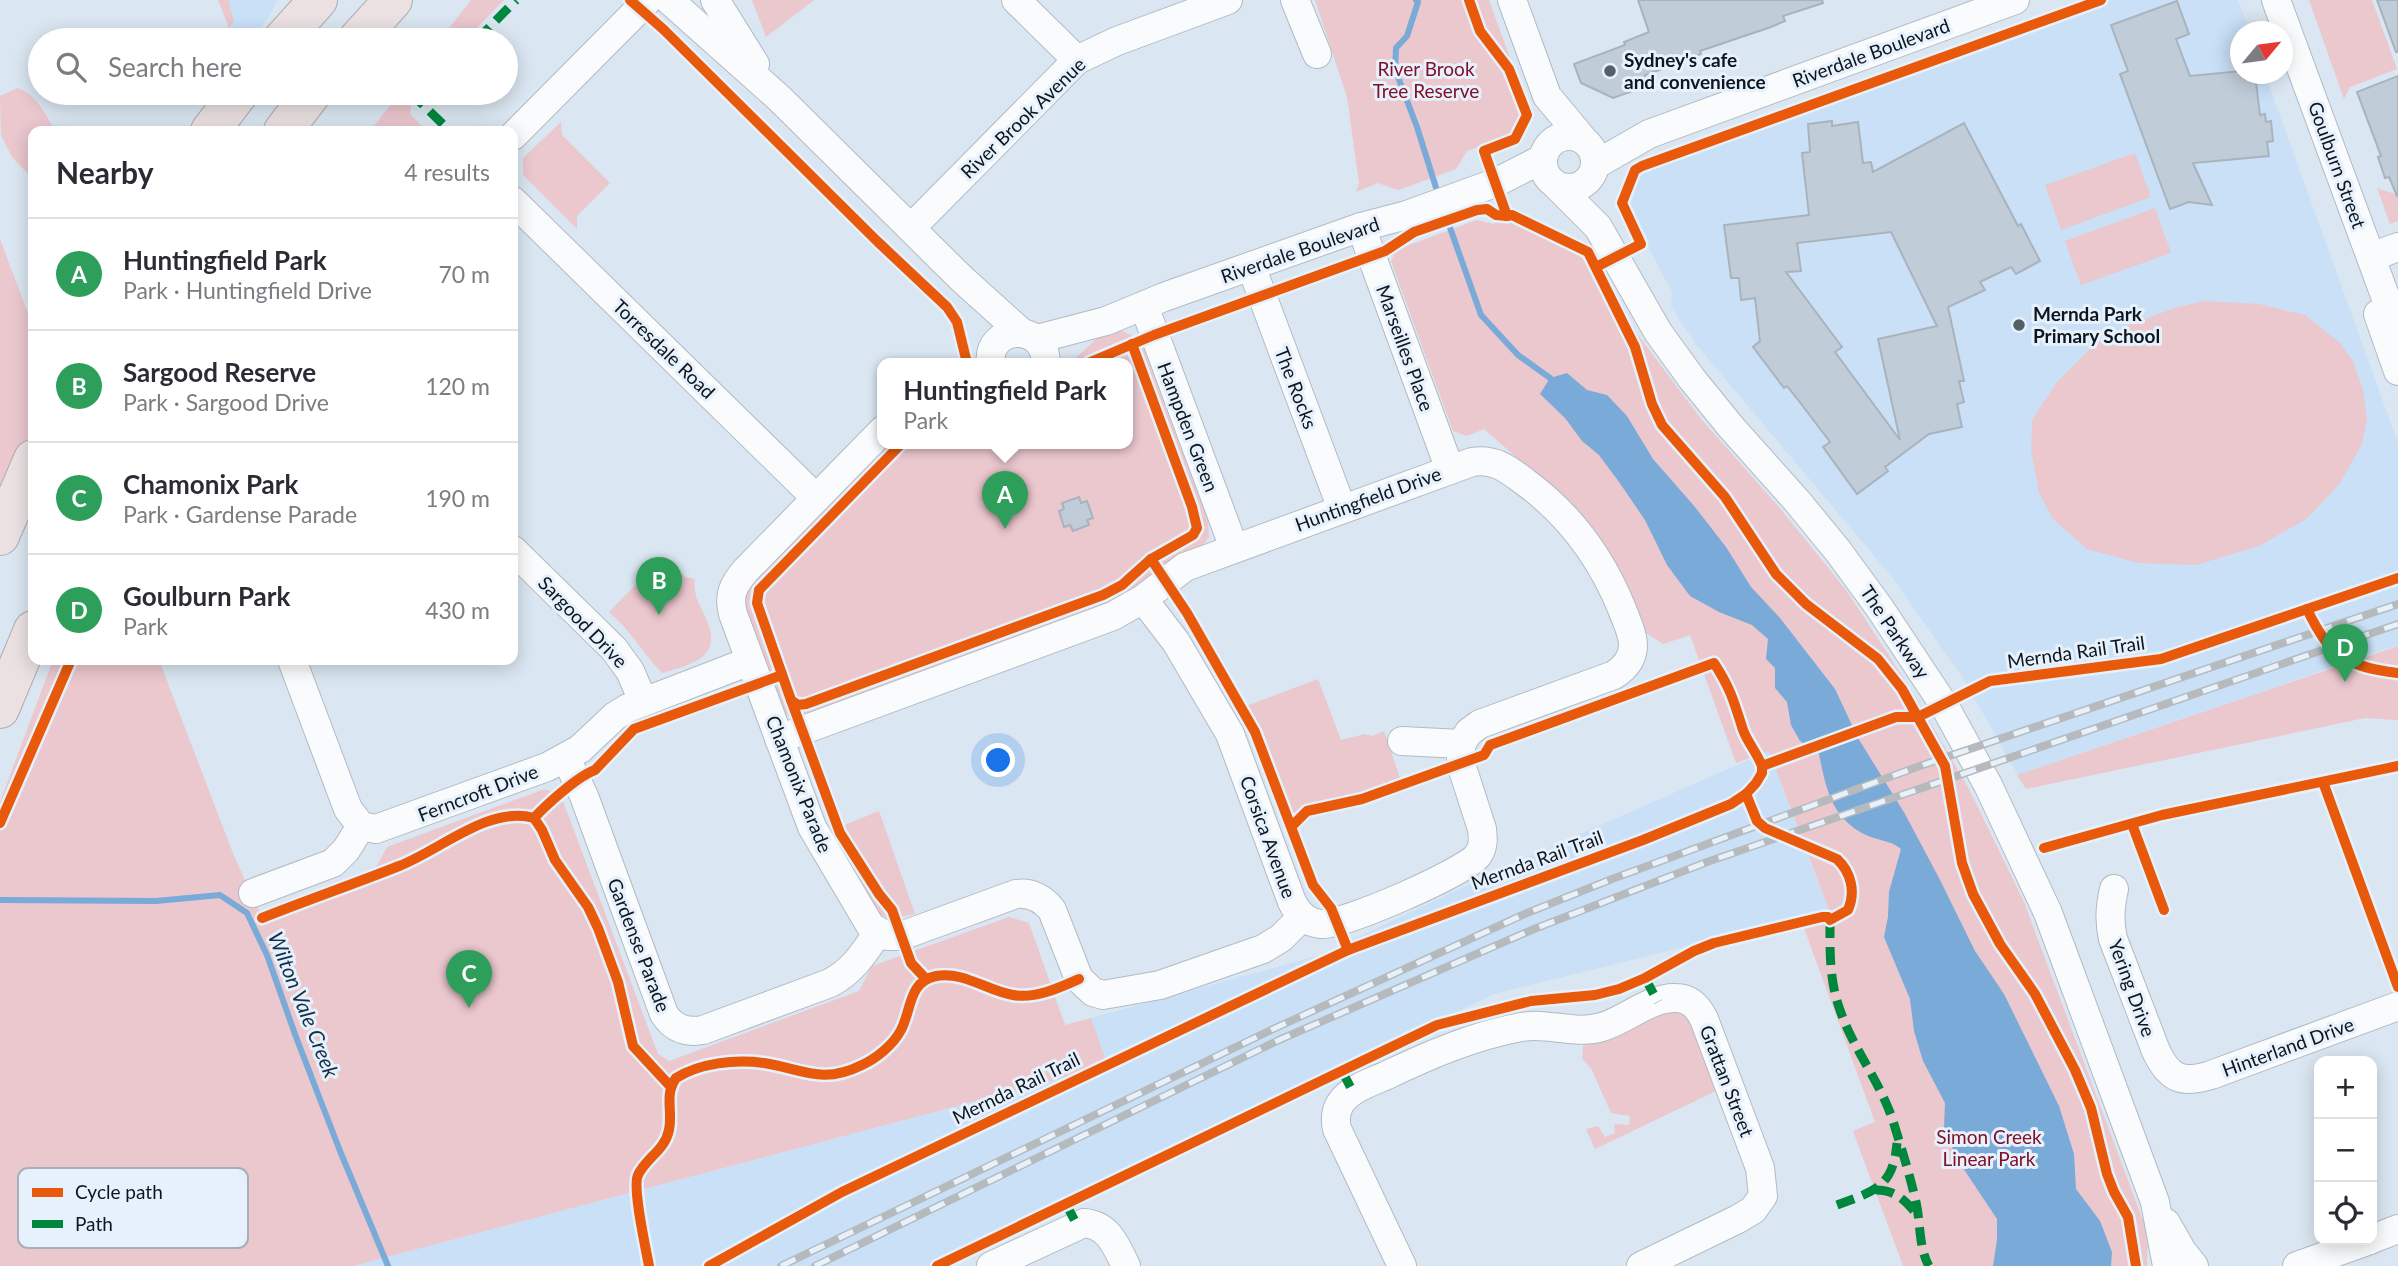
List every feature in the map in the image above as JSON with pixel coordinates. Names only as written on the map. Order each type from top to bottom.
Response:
[{"type":"highway","points":[[293,28],[318,0]]},
{"type":"highway","points":[[368,28],[393,0]]},
{"type":"highway","points":[[214,126],[230,105]]},
{"type":"highway","points":[[287,126],[303,105]]},
{"type":"highway","points":[[0,536],[28,471]]},
{"type":"highway","points":[[0,709],[28,642]]},
{"type":"street","points":[[518,131],[648,0]]},
{"type":"street","points":[[669,0],[779,97],[962,279],[1035,345]]},
{"type":"street","points":[[715,0],[738,40],[779,97]]},
{"type":"street","points":[[1016,0],[1077,60]]},
{"type":"street","name":"River Brook Avenue","points":[[911,228],[1077,60],[1116,41],[1228,0]]},
{"type":"street","points":[[1295,0],[1317,54]]},
{"type":"street","points":[[1512,0],[1547,96],[1590,156]]},
{"type":"street","name":"Riverdale Boulevard","points":[[1590,156],[2015,0]]},
{"type":"street","points":[[2263,0],[2270,21]]},
{"type":"street","name":"Goulburn Street","points":[[2276,0],[2398,331]]},
{"type":"street","name":"Goulburn Street","points":[[2293,82],[2398,371]]},
{"type":"street","points":[[1547,96],[1548,168],[1564,188],[1580,186],[1590,156]]},
{"type":"street","points":[[1548,168],[1557,138],[1574,135],[1590,156]]},
{"type":"street","name":"The Parkway","points":[[1590,156],[1598,227]]},
{"type":"street","name":"Riverdale Boulevard","points":[[989,358],[1006,335],[1035,345],[1361,227],[1407,215],[1483,187],[1548,168]]},
{"type":"street","name":"The Parkway","points":[[1548,168],[1598,227],[1665,342],[1731,427],[1838,551],[1944,705],[1988,785],[2048,913],[2155,1202],[2182,1251],[2194,1266]]},
{"type":"street","name":"Torresdale Road","points":[[518,206],[816,498]]},
{"type":"street","name":"Marseilles Place","points":[[1361,227],[1450,470]]},
{"type":"street","points":[[2371,257],[2398,247]]},
{"type":"street","name":"The Rocks","points":[[1251,266],[1342,509]]},
{"type":"street","points":[[962,279],[976,308],[988,358]]},
{"type":"street","name":"Hampden Green","points":[[1144,306],[1234,548]]},
{"type":"street","name":"Riverdale Boulevard","points":[[1061,358],[1106,321]]},
{"type":"street","name":"Chamonix Parade","points":[[877,436],[746,570],[732,588],[730,603],[807,816],[858,907],[871,927],[878,932]]},
{"type":"street","name":"Huntingfield Drive","points":[[779,739],[1114,616],[1143,599],[1175,573],[1234,548],[1483,460],[1504,466],[1534,488],[1560,510],[1579,532],[1597,557],[1619,601],[1633,645],[1630,660],[1618,673],[1480,724],[1464,737],[1461,744]]},
{"type":"street","name":"Sargood Drive","points":[[518,555],[614,649],[630,671],[643,701]]},
{"type":"street","name":"Corsica Avenue","points":[[1143,599],[1176,642],[1230,734],[1292,902],[1302,917],[1319,924],[1337,921],[1411,893],[1474,860],[1482,848],[1483,839],[1478,812],[1461,764],[1461,744]]},
{"type":"street","name":"Ferncroft Drive","points":[[361,826],[385,828],[528,776],[566,758],[615,716],[643,701],[750,661]]},
{"type":"street","points":[[253,893],[333,863],[346,850],[361,826],[342,797],[294,665]]},
{"type":"street","points":[[1402,741],[1461,744]]},
{"type":"street","name":"Gardense Parade","points":[[566,758],[583,796],[660,1005],[668,1020],[680,1029],[703,1030],[830,983],[857,963],[878,932]]},
{"type":"street","name":"Yering Drive","points":[[2114,890],[2110,906],[2113,939],[2162,1065],[2178,1077]]},
{"type":"street","points":[[878,932],[887,936],[901,936],[1016,894],[1031,895],[1052,910],[1082,983],[1093,992],[1111,995],[1160,985],[1263,949],[1281,938],[1302,917]]},
{"type":"street","name":"Grattan Street","points":[[1402,1266],[1337,1129],[1336,1113],[1345,1098],[1436,1051],[1457,1044],[1522,1027],[1586,1030],[1601,1028],[1658,1002],[1683,998],[1698,1008],[1704,1018],[1760,1168],[1763,1196],[1753,1210],[1738,1219],[1641,1266]]},
{"type":"street","name":"Hinterland Drive","points":[[2178,1077],[2194,1080],[2211,1075],[2398,1006]]},
{"type":"street","name":"The Parkway","points":[[2155,1202],[2167,1266]]},
{"type":"street","points":[[991,1266],[1084,1223],[1094,1224],[1110,1235],[1126,1266]]},
{"type":"street","points":[[2377,1237],[2398,1230]]},
{"type":"street","points":[[2297,1266],[2355,1245]]},
{"type":"shaded area","points":[[218,0],[277,0],[261,28],[229,28]]},
{"type":"shaded area","name":"Mernda Park Primary School","points":[[2112,0],[2238,0],[2246,21],[2230,21],[2230,84],[2269,84],[2398,443],[2398,645],[2018,775],[1963,678],[1891,576],[1695,343],[1671,307],[1672,292],[1626,205],[1640,171]]},
{"type":"shaded area","points":[[1769,751],[1829,911],[1494,994],[928,1266],[353,1266],[1108,1066],[1091,1018],[1320,955],[1521,860]]},
{"type":"green space","points":[[218,0],[228,0],[234,21],[229,28]]},
{"type":"green space","points":[[471,0],[504,0],[477,28],[449,28]]},
{"type":"green space","points":[[752,0],[814,0],[766,37]]},
{"type":"green space","name":"River Brook Tree Reserve","points":[[1315,0],[1489,0],[1526,102],[1510,135],[1467,151],[1456,169],[1398,190],[1378,183],[1356,192],[1359,183],[1347,97]]},
{"type":"green space","points":[[2309,0],[2372,0],[2397,69],[2350,87],[2344,99]]},
{"type":"green space","points":[[17,88],[24,91],[28,94],[28,105],[39,105],[52,126],[28,126],[28,174],[12,157],[1,135],[0,96]]},
{"type":"green space","points":[[391,105],[411,105],[410,114],[422,126],[374,126]]},
{"type":"green space","points":[[561,122],[562,135],[610,183],[577,216],[577,229],[523,175],[523,158]]},
{"type":"green space","points":[[2135,153],[2151,197],[2061,230],[2045,185]]},
{"type":"green space","points":[[2377,188],[2398,195],[2398,221],[2390,224]]},
{"type":"green space","points":[[2155,208],[2171,253],[2081,285],[2065,241]]},
{"type":"green space","name":"Simon Creek Linear Park","points":[[1508,218],[1595,258],[1632,327],[1701,419],[1778,506],[1846,590],[1914,694],[1970,791],[2024,902],[2148,1234],[2147,1266],[1903,1266],[1853,1131],[1875,1122],[1800,917],[1829,910],[1769,751],[1736,763],[1690,635],[1663,644],[1646,633],[1627,583],[1606,546],[1568,502],[1484,429],[1467,436],[1453,431],[1391,261],[1396,250],[1477,220],[1493,224]]},
{"type":"green space","points":[[0,239],[28,314],[28,444],[0,514]]},
{"type":"green space","points":[[2205,301],[2259,304],[2305,315],[2340,343],[2353,361],[2363,389],[2367,419],[2362,444],[2339,485],[2306,519],[2259,546],[2196,565],[2139,563],[2087,549],[2053,519],[2039,493],[2031,450],[2032,420],[2056,383],[2094,345],[2127,326],[2177,307]]},
{"type":"green space","points":[[1120,330],[1131,335],[1143,347],[1208,521],[1209,537],[1201,548],[1169,561],[1127,596],[802,719],[786,715],[775,700],[741,603],[745,588],[878,449],[1133,449],[1133,358],[1075,358],[1105,331]]},
{"type":"green space","points":[[664,556],[685,577],[695,579],[696,596],[707,621],[711,644],[707,652],[693,663],[662,673],[624,626],[609,612]]},
{"type":"green space","points":[[2398,646],[2398,720],[2365,718],[2026,789],[2017,775]]},
{"type":"green space","points":[[51,665],[161,665],[234,856],[259,911],[376,867],[387,847],[545,789],[561,796],[658,1054],[669,1061],[859,991],[872,966],[1009,917],[1029,923],[1065,1025],[1091,1018],[1108,1066],[353,1266],[0,1266],[0,802]]},
{"type":"green space","points":[[1318,679],[1341,740],[1365,734],[1372,736],[1384,731],[1402,784],[1292,820],[1261,736],[1246,706]]},
{"type":"green space","points":[[879,811],[915,914],[889,919],[871,909],[827,832]]},
{"type":"green space","points":[[1658,1011],[1679,1012],[1690,1019],[1718,1090],[1595,1149],[1586,1129],[1598,1126],[1605,1137],[1615,1133],[1615,1124],[1629,1125],[1630,1116],[1611,1113],[1592,1070],[1582,1058],[1584,1038]]},
{"type":"water","points":[[1567,373],[1587,390],[1607,395],[1627,416],[1653,459],[1695,507],[1726,547],[1751,587],[1780,618],[1835,689],[1858,738],[1905,814],[1975,951],[2004,994],[2059,1106],[2074,1154],[2076,1189],[2100,1221],[2112,1252],[2111,1266],[1993,1266],[1997,1219],[1957,1159],[1944,1128],[1945,1103],[1923,1061],[1914,1031],[1910,999],[1884,937],[1889,892],[1901,849],[1854,828],[1838,811],[1824,779],[1819,754],[1800,741],[1791,725],[1787,702],[1775,688],[1775,668],[1766,659],[1768,639],[1752,625],[1719,612],[1690,596],[1667,565],[1645,520],[1599,455],[1582,441],[1565,418],[1540,394],[1550,378]]},
{"type":"building","points":[[1638,0],[1822,0],[1823,3],[1783,16],[1785,21],[1771,27],[1700,51],[1701,54],[1645,75],[1646,78],[1633,83],[1636,90],[1613,98],[1581,83],[1574,64],[1625,45],[1624,42],[1649,32]]},
{"type":"building","points":[[2377,0],[2398,0],[2398,52],[2396,52]]},
{"type":"building","points":[[2177,1],[2189,34],[2176,39],[2190,76],[2230,72],[2230,84],[2256,84],[2260,115],[2265,114],[2266,122],[2271,121],[2273,141],[2267,142],[2269,156],[2193,163],[2212,205],[2189,202],[2170,209],[2120,74],[2128,71],[2111,25]]},
{"type":"building","points":[[2398,76],[2397,196],[2389,177],[2385,178],[2378,157],[2381,156],[2357,92]]},
{"type":"building","points":[[1832,121],[1832,126],[1858,122],[1863,163],[1871,162],[1873,172],[1964,123],[2018,226],[2021,224],[2040,261],[2016,274],[2011,267],[1980,282],[1985,290],[1948,307],[1964,381],[1959,381],[1964,402],[1957,404],[1962,427],[1929,434],[1885,467],[1888,471],[1857,494],[1823,447],[1830,442],[1753,347],[1760,341],[1755,298],[1741,300],[1739,278],[1731,278],[1724,225],[1809,215],[1802,153],[1810,152],[1808,124]],"holes":[[[1891,232],[1937,326],[1878,339],[1900,440],[1835,352],[1842,347],[1786,272],[1801,271],[1797,243]]]},
{"type":"building","points":[[1079,497],[1081,503],[1087,501],[1093,518],[1087,520],[1089,525],[1073,531],[1070,525],[1064,527],[1059,511],[1064,509],[1062,503]]},
{"type":"waterway","points":[[1416,0],[1418,2],[1407,36],[1396,48],[1395,69],[1438,194]]},
{"type":"waterway","points":[[1443,208],[1481,315],[1518,355],[1550,378]]},
{"type":"waterway","name":"Wilton Vale Creek","points":[[0,900],[156,901],[220,895],[247,913],[267,955],[340,1151],[388,1266]]},
{"type":"railway","points":[[781,1266],[1271,1030],[1527,913],[1914,768],[2398,604]]},
{"type":"railway","points":[[815,1266],[1279,1040],[1534,929],[1707,862],[2398,624]]},
{"type":"marked path","points":[[489,28],[516,0]]},
{"type":"marked path","points":[[423,105],[445,126]]},
{"type":"marked path","points":[[1830,920],[1831,965],[1836,999],[1845,1024],[1888,1106],[1913,1188],[1923,1250],[1929,1266]]},
{"type":"marked path","points":[[1645,978],[1658,1002]]},
{"type":"marked path","points":[[1342,1071],[1353,1092]]},
{"type":"marked path","points":[[1837,1205],[1871,1191],[1886,1179],[1895,1158],[1897,1143]]},
{"type":"marked path","points":[[1876,1190],[1900,1197],[1918,1216]]},
{"type":"marked path","points":[[1066,1204],[1077,1225]]},
{"type":"cycle path","points":[[630,0],[663,29],[947,307],[957,322],[966,358]]},
{"type":"cycle path","points":[[1469,0],[1480,31],[1509,69],[1527,115],[1515,139],[1484,151],[1507,216],[1512,215],[1588,252],[1635,347],[1652,404],[1662,425],[1725,497],[1776,574],[1806,604],[1878,659],[1902,689],[1945,766],[1962,863],[1973,894],[2000,944],[2035,994],[2075,1070],[2091,1108],[2107,1174],[2128,1217],[2136,1266]]},
{"type":"cycle path","points":[[1596,267],[1641,244],[1622,203],[1635,170],[1642,166],[2101,0]]},
{"type":"cycle path","points":[[1100,358],[1154,335],[1385,251],[1414,232],[1477,210],[1487,209],[1496,215],[1507,216]]},
{"type":"cycle path","points":[[896,449],[759,590],[757,603],[791,700],[798,705],[1103,595],[1122,585],[1151,559],[1193,535],[1197,528],[1192,507],[1132,344]]},
{"type":"cycle path","points":[[1151,559],[1187,613],[1255,732],[1313,885],[1331,908],[1348,950]]},
{"type":"cycle path","name":"Mernda Rail Trail","points":[[709,1266],[842,1192],[1348,950],[1643,840],[1731,804],[1756,783],[1762,773],[1762,766],[1896,717],[1918,717],[1990,681],[2161,659],[2398,578]]},
{"type":"cycle path","points":[[2307,609],[2323,638],[2342,656],[2365,667],[2398,673]]},
{"type":"cycle path","points":[[1292,826],[1307,811],[1362,799],[1484,755],[1490,745],[1714,663],[1728,688],[1745,735],[1762,766]]},
{"type":"cycle path","points":[[0,823],[69,665]]},
{"type":"cycle path","points":[[671,1087],[633,1046],[618,982],[598,928],[588,907],[555,860],[534,818],[571,784],[595,770],[634,729],[782,675]]},
{"type":"cycle path","points":[[791,700],[840,833],[892,910],[911,963],[926,979]]},
{"type":"cycle path","points":[[2044,848],[2162,815],[2398,766]]},
{"type":"cycle path","points":[[2323,782],[2398,987]]},
{"type":"cycle path","points":[[937,1266],[1437,1025],[1531,1001],[1595,995],[1619,989],[1714,943],[1822,917],[1828,917],[1830,920],[1848,910],[1852,889],[1842,864],[1837,859],[1765,828],[1757,821],[1746,794]]},
{"type":"cycle path","points":[[262,918],[399,866],[482,824],[517,816],[534,818]]},
{"type":"cycle path","points":[[2132,824],[2164,910]]},
{"type":"cycle path","points":[[649,1266],[638,1205],[638,1175],[667,1137],[670,1091],[676,1078],[718,1063],[741,1062],[764,1063],[823,1075],[848,1071],[873,1059],[889,1046],[898,1036],[912,997],[920,984],[936,976],[956,976],[1003,993],[1021,996],[1047,992],[1079,979]]},
{"type":"place","name":"Sydney's cafe and convenience","points":[[1610,71]]},
{"type":"place","name":"Mernda Park Primary School","points":[[2019,325]]},
{"type":"place","name":"Huntingfield Park","points":[[1005,529]]},
{"type":"place","name":"Sargood Reserve","points":[[659,615]]},
{"type":"place","name":"Goulburn Park","points":[[2345,682]]},
{"type":"place","name":"Chamonix Park","points":[[469,1008]]}]
